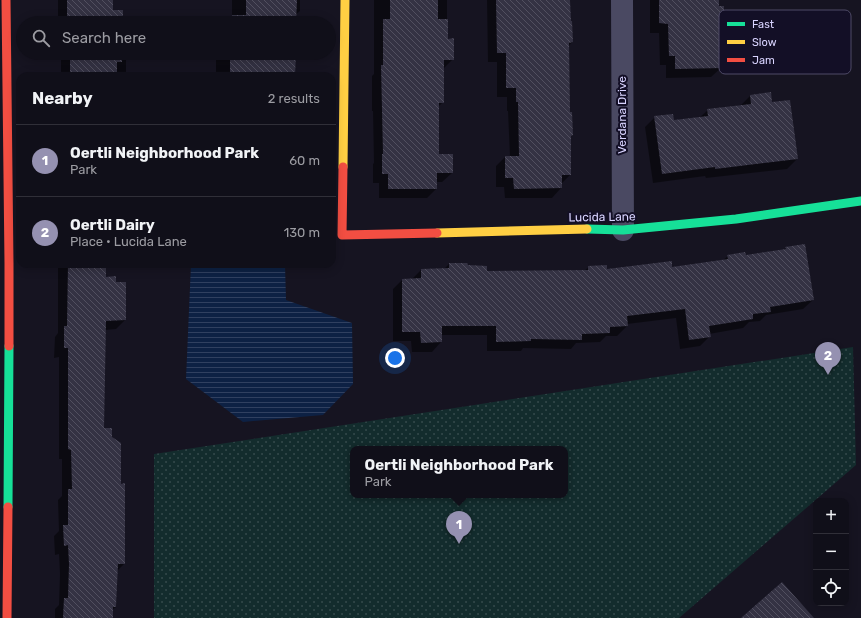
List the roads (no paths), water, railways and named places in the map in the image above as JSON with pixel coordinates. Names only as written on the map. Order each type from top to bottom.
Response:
[{"type":"street","points":[[6,0],[5,263],[7,618]]},
{"type":"street","name":"Lucida Lane","points":[[345,0],[342,235],[578,229],[623,230],[736,219],[861,201]]},
{"type":"street","name":"Verdana Drive","points":[[622,0],[623,230]]},
{"type":"water","points":[[191,268],[285,268],[286,300],[352,323],[353,384],[323,415],[243,422],[186,379]]},
{"type":"place","name":"Oertli Dairy","points":[[828,375]]},
{"type":"place","name":"Oertli Neighborhood Park","points":[[459,544]]}]
